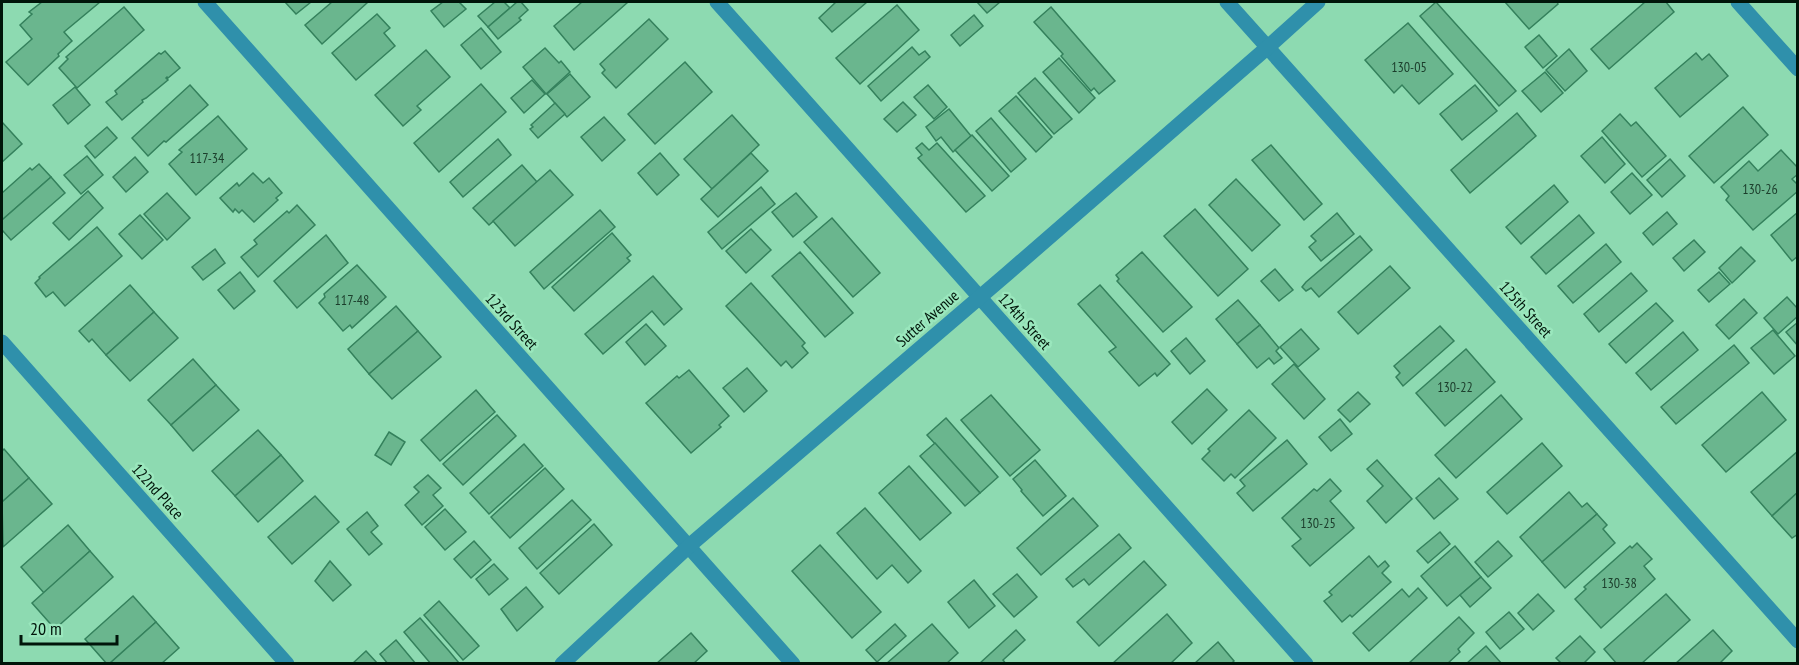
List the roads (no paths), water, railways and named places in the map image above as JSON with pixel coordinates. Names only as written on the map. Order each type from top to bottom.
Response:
[{"type":"street","name":"123rd Street","points":[[205,2],[793,663]]},
{"type":"street","name":"124th Street","points":[[717,2],[1306,663]]},
{"type":"street","name":"125th Street","points":[[1227,2],[1797,641]]},
{"type":"street","name":"Sutter Avenue","points":[[562,663],[689,546],[980,297],[1318,2]]},
{"type":"street","points":[[1738,2],[1797,69]]},
{"type":"street","name":"122nd Place","points":[[2,342],[287,663]]}]
